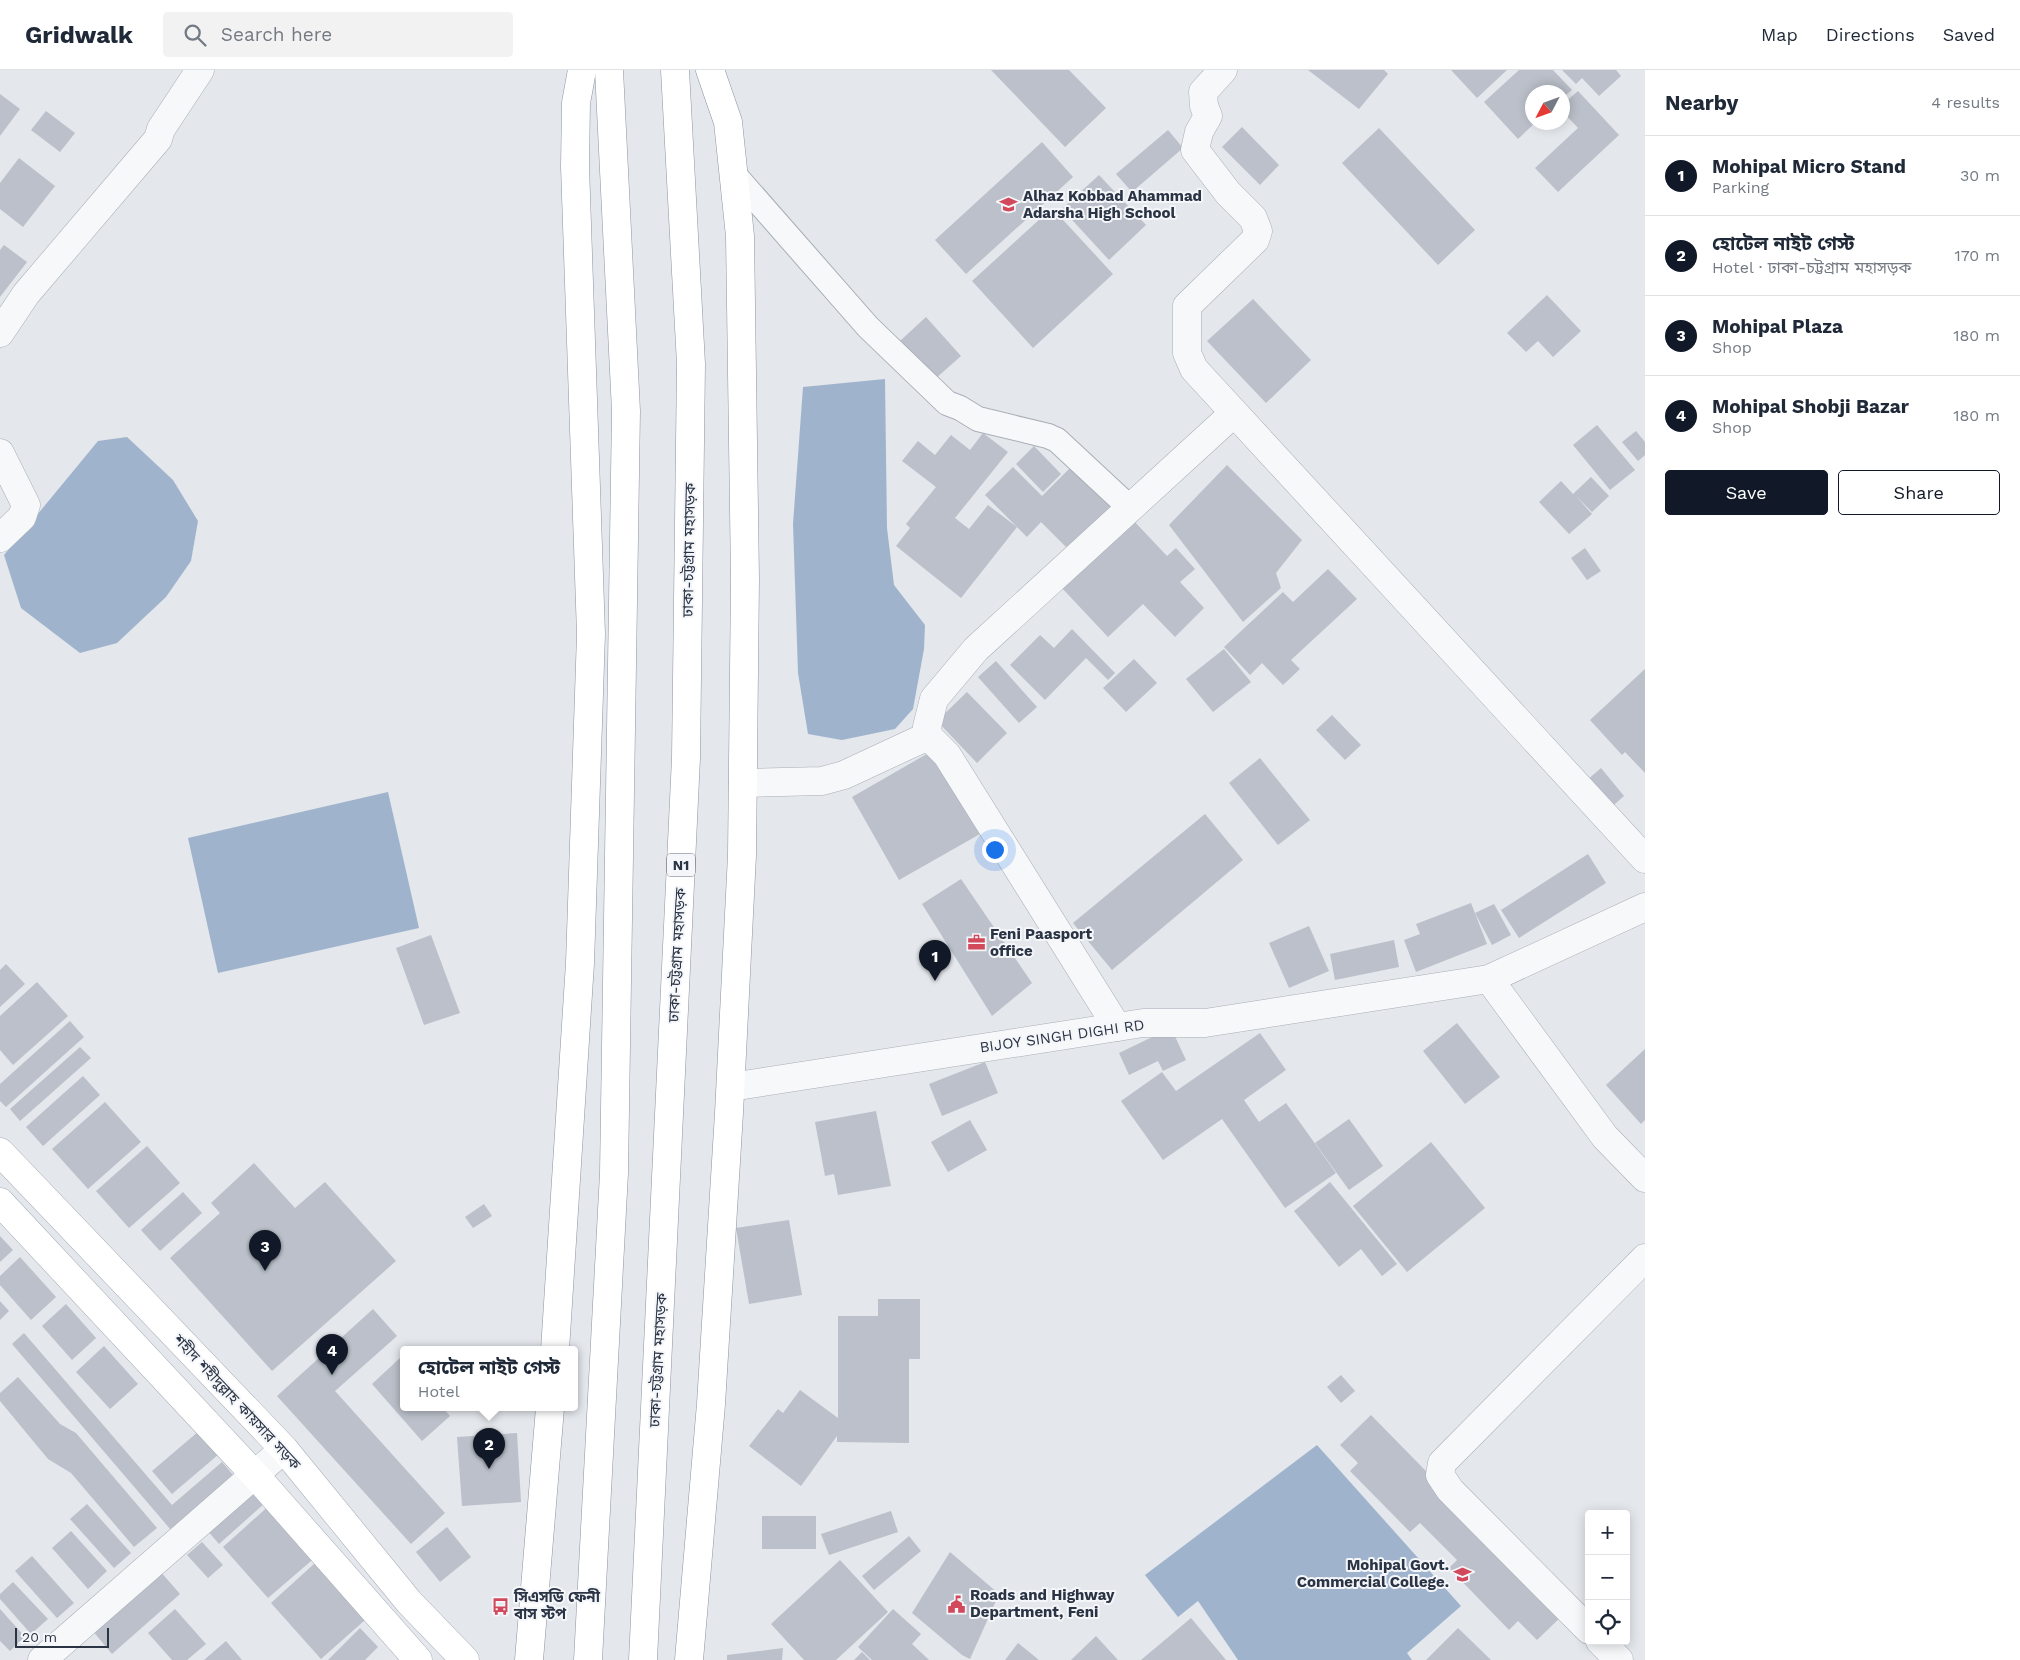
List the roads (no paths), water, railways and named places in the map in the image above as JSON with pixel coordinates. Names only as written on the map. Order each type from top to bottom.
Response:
[{"type":"main road","points":[[554,1346],[580,963],[591,634],[575,166],[576,103],[582,70]]},
{"type":"main road","points":[[588,1660],[614,1173],[626,440],[626,401],[609,70]]},
{"type":"main road","name":"ঢাকা-চট্টগ্রাম মহাসড়ক","points":[[643,1660],[686,758],[691,364],[675,70]]},
{"type":"main road","points":[[689,1660],[711,1404],[731,1087],[742,864],[745,579],[740,256],[728,122],[710,70]]},
{"type":"main road","name":"শহীদ শহীদুল্লাহ কায়সার সড়ক","points":[[0,1152],[284,1449],[409,1602],[465,1660]]},
{"type":"main road","points":[[0,1202],[255,1475],[418,1660]]},
{"type":"main road","points":[[529,1660],[550,1411]]},
{"type":"street","points":[[0,332],[26,294],[158,139],[161,129],[200,70]]},
{"type":"street","points":[[1223,70],[1203,92],[1204,106],[1208,116],[1199,132],[1194,150],[1228,193],[1253,218],[1258,231],[1255,240],[1188,306],[1187,353],[1194,370],[1645,860]]},
{"type":"street","points":[[733,173],[868,327],[946,403],[960,408],[978,419],[1057,440],[1129,507]]},
{"type":"street","points":[[1117,1027],[947,755],[928,736],[927,727],[934,699],[976,649],[1234,412]]},
{"type":"street","points":[[0,453],[26,505],[22,517],[0,538]]},
{"type":"street","points":[[743,783],[822,781],[844,775],[928,736]]},
{"type":"street","name":"BIJOY SINGH DIGHI RD","points":[[731,1087],[1143,1023],[1205,1024],[1489,979],[1645,907]]},
{"type":"street","points":[[1489,979],[1605,1137],[1645,1178]]},
{"type":"street","points":[[1585,1626],[1450,1490],[1440,1475],[1442,1464],[1645,1258]]},
{"type":"street","points":[[42,1660],[284,1449]]},
{"type":"street","points":[[1604,1645],[1619,1660]]},
{"type":"water","points":[[885,379],[887,528],[894,585],[925,625],[924,649],[913,709],[895,729],[842,740],[808,734],[798,673],[793,524],[803,387]]},
{"type":"water","points":[[127,437],[173,480],[198,521],[191,561],[166,597],[117,643],[80,653],[21,608],[4,555],[98,441]]},
{"type":"water","points":[[388,792],[419,928],[218,973],[188,838]]},
{"type":"water","points":[[1317,1445],[1461,1606],[1407,1653],[1412,1660],[1238,1660],[1198,1601],[1178,1617],[1145,1575]]},
{"type":"place","name":"Alhaz Kobbad Ahammad Adarsha High School","points":[[1009,205]]},
{"type":"place","name":"Feni Paasport office","points":[[976,943]]},
{"type":"place","name":"Mohipal Micro Stand","points":[[935,981]]},
{"type":"place","name":"Mohipal Plaza","points":[[265,1271]]},
{"type":"place","name":"Mohipal Shobji Bazar","points":[[332,1375]]},
{"type":"place","name":"হোটেল নাইট গেস্ট","points":[[489,1469]]},
{"type":"place","name":"Mohipal Govt. Commercial College.","points":[[1463,1574]]},
{"type":"place","name":"Roads and Highway Department, Feni","points":[[956,1604]]},
{"type":"place","name":"সিএসডি ফেনী বাস স্টপ","points":[[500,1606]]}]
